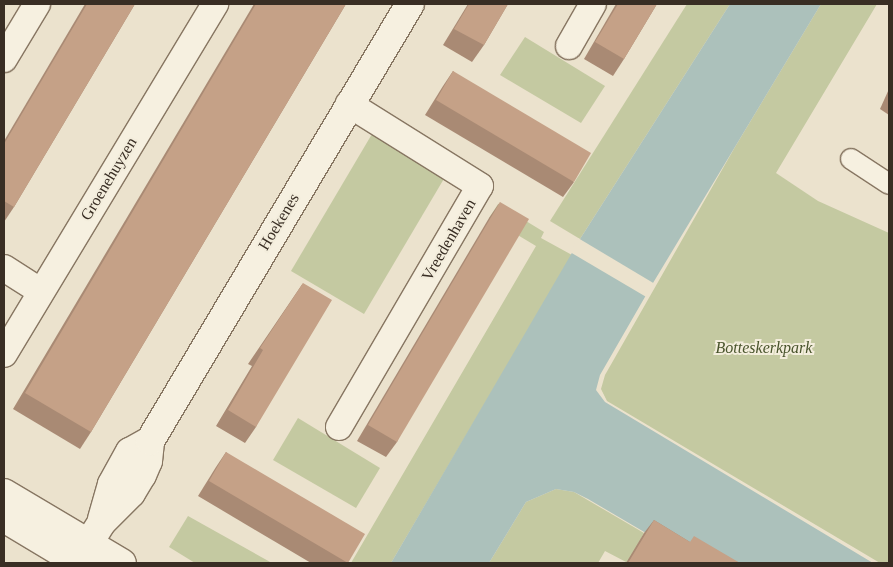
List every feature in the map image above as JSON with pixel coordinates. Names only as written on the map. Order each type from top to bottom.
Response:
[{"type":"street","points":[[4,59],[37,4]]},
{"type":"street","name":"Groenehuyzen","points":[[4,354],[40,291],[215,4]]},
{"type":"street","name":"Hoekenes","points":[[85,551],[131,493],[142,475],[148,461],[150,441],[410,4]]},
{"type":"street","points":[[569,46],[593,4]]},
{"type":"street","name":"Vreedenhaven","points":[[339,427],[480,186],[349,104]]},
{"type":"street","points":[[851,160],[889,184]]},
{"type":"street","points":[[4,268],[40,291]]},
{"type":"street","points":[[4,493],[85,551]]},
{"type":"street","points":[[4,518],[85,551],[122,563]]},
{"type":"green space","points":[[687,4],[730,4],[580,239],[550,221]]},
{"type":"green space","name":"Botteskerkpark","points":[[821,4],[877,4],[776,173],[818,201],[889,233],[889,563],[880,563],[607,401],[601,389],[605,375],[735,147]]},
{"type":"green space","points":[[525,37],[605,86],[581,123],[500,75]]},
{"type":"green space","points":[[372,134],[445,177],[364,314],[291,271]]},
{"type":"green space","points":[[498,204],[544,232],[541,238],[572,255],[391,563],[351,563],[536,246],[489,218]]},
{"type":"green space","points":[[298,418],[380,468],[356,508],[273,460]]},
{"type":"green space","points":[[556,489],[574,492],[644,533],[628,563],[605,551],[598,563],[489,563],[526,502]]},
{"type":"green space","points":[[188,516],[272,563],[195,563],[169,547]]},
{"type":"water","points":[[730,4],[821,4],[653,283],[600,375],[596,390],[605,402],[873,563],[697,563],[588,499],[574,492],[556,489],[526,502],[489,563],[391,563],[580,239]]},
{"type":"pier","points":[[578,238],[655,284],[648,298],[570,252]]},
{"type":"building","points":[[87,4],[135,4],[14,207],[4,201],[4,144]]},
{"type":"building","points":[[256,4],[346,4],[91,432],[25,393]]},
{"type":"building","points":[[469,4],[508,4],[484,45],[454,29]]},
{"type":"building","points":[[618,4],[657,4],[624,59],[595,42]]},
{"type":"building","points":[[453,71],[591,153],[574,182],[436,100]]},
{"type":"building","points":[[500,202],[529,219],[397,442],[368,425]]},
{"type":"building","points":[[303,283],[332,300],[256,427],[228,410],[263,350],[260,348]]},
{"type":"building","points":[[226,452],[365,534],[348,563],[209,481]]},
{"type":"building","points":[[654,520],[690,542],[694,536],[740,563],[628,563]]}]
